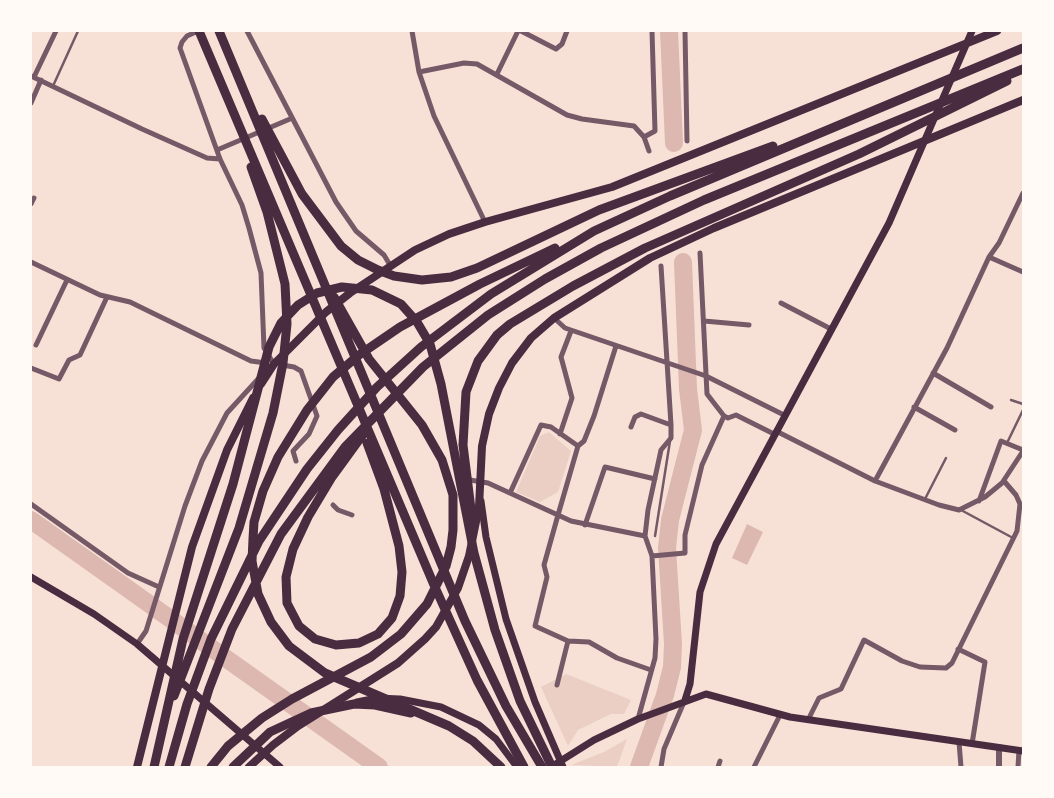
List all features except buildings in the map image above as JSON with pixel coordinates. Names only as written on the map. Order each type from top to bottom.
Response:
[{"type":"highway","points":[[199,31],[325,331],[477,680],[524,767]]},
{"type":"highway","points":[[220,31],[311,253],[369,402],[469,630],[506,706],[542,767]]},
{"type":"highway","points":[[501,767],[473,741],[449,726],[344,681],[312,664],[289,646],[279,634],[258,594],[252,561],[253,539],[254,522],[263,491],[288,440],[326,385],[353,360],[400,327],[480,284],[644,207],[1023,48]]},
{"type":"highway","points":[[160,738],[253,484],[274,413],[286,331],[285,284],[274,238],[215,68]]},
{"type":"highway","points":[[185,767],[208,689],[232,629],[262,569],[294,515],[345,447],[423,368],[488,315],[571,264],[704,200],[1023,69]]},
{"type":"highway","points":[[236,70],[302,194],[336,240],[350,254],[368,265],[394,276],[422,280],[450,277],[477,268],[599,210],[737,160],[812,130],[868,112]]},
{"type":"highway","points":[[486,598],[466,474],[463,423],[466,392],[471,377],[478,360],[497,335],[532,310],[637,252],[859,154],[1023,73]]},
{"type":"highway","points":[[169,767],[190,695],[217,623],[246,565],[274,517],[317,456],[408,359],[472,308],[531,268],[594,231]]},
{"type":"highway","points":[[210,767],[228,746],[250,727],[314,687],[371,657],[401,634],[427,604],[446,566],[453,530],[453,495],[449,477],[434,444],[405,404],[379,373],[360,345],[311,253]]},
{"type":"highway","points":[[154,767],[183,639],[232,484],[265,360],[281,323],[298,305],[317,293],[342,287],[362,288],[383,294],[401,304],[427,338],[440,376],[470,536],[503,656],[520,701],[556,765]]},
{"type":"highway","points":[[325,331],[332,356],[384,489],[399,546],[402,572],[400,596],[392,618],[378,634],[359,643],[336,645],[315,639],[299,626],[287,603],[285,585],[293,549],[308,517],[332,477],[386,404]]},
{"type":"highway","points":[[233,767],[259,741],[284,724],[311,712],[340,705],[364,704],[388,708],[449,726]]},
{"type":"main road","points":[[681,702],[690,684],[700,592],[705,570],[716,544],[889,223],[972,31]]},
{"type":"main road","points":[[137,767],[177,599],[204,510],[227,450],[246,412],[274,364],[326,312],[390,265],[449,234],[485,222],[612,187],[996,31]]},
{"type":"main road","points":[[249,767],[273,745],[314,716],[398,663],[426,640],[436,627],[458,588],[469,556],[479,507],[482,446],[489,414],[499,388],[512,363],[531,338],[554,318],[642,263],[714,228],[1023,100]]},
{"type":"main road","points":[[479,481],[486,537],[506,619],[556,765],[594,740],[640,718],[681,702],[711,694],[780,715],[1021,750]]},
{"type":"main road","points":[[31,577],[94,614],[137,644],[280,767]]},
{"type":"main road","points":[[314,716],[361,701],[377,698],[420,702],[441,707],[479,725],[496,739],[517,767]]},
{"type":"street","points":[[56,31],[32,76],[166,140],[207,158],[220,159]]},
{"type":"street","points":[[199,31],[186,33],[180,48],[220,159],[242,205],[256,250],[264,299],[264,348],[274,364]]},
{"type":"street","points":[[247,31],[290,119],[345,217],[356,231],[384,255],[390,265]]},
{"type":"street","points":[[412,31],[419,72],[434,116],[485,222]]},
{"type":"street","points":[[497,74],[520,31],[556,49],[562,44],[567,31]]},
{"type":"street","points":[[644,137],[655,131],[652,31]]},
{"type":"street","points":[[685,31],[688,141]]},
{"type":"street","points":[[419,72],[464,63],[478,64],[567,115],[582,119],[634,126],[644,137],[649,151]]},
{"type":"street","points":[[31,103],[41,80]]},
{"type":"street","points":[[217,150],[290,119]]},
{"type":"street","points":[[875,481],[933,374],[989,257],[999,243],[1023,193]]},
{"type":"street","points":[[31,204],[34,198]]},
{"type":"street","points":[[700,253],[704,321],[704,375],[707,394],[724,416],[728,418],[736,415],[875,481],[924,500],[959,510],[979,501],[1004,481],[1023,450],[1001,441],[979,501]]},
{"type":"street","points":[[989,257],[1023,272]]},
{"type":"street","points":[[31,262],[107,297],[130,302],[251,361],[294,367],[301,371],[317,416],[314,427],[293,451],[296,461]]},
{"type":"street","points":[[640,718],[652,670],[656,639],[652,556],[645,536],[661,450],[670,438],[671,424],[669,364],[661,266]]},
{"type":"street","points":[[36,345],[67,280]]},
{"type":"street","points":[[31,368],[59,379],[68,360],[80,355],[107,297]]},
{"type":"street","points":[[781,303],[831,329]]},
{"type":"street","points":[[554,318],[565,328],[704,375],[784,415]]},
{"type":"street","points":[[704,321],[749,325]]},
{"type":"street","points":[[560,434],[572,398],[561,357],[571,330]]},
{"type":"street","points":[[616,346],[594,416],[584,441],[578,446],[558,515],[544,565],[548,577],[535,626],[568,642],[589,642],[617,658],[652,670]]},
{"type":"street","points":[[137,644],[146,631],[193,485],[214,436],[227,413],[274,364]]},
{"type":"street","points":[[933,374],[992,407]]},
{"type":"street","points":[[914,407],[955,430]]},
{"type":"street","points":[[631,427],[635,417],[641,414],[671,424]]},
{"type":"street","points":[[652,556],[685,553],[685,535],[702,466],[724,416]]},
{"type":"street","points":[[510,493],[541,424],[551,427],[578,446]]},
{"type":"street","points":[[585,525],[605,467],[655,479]]},
{"type":"street","points":[[470,480],[479,481],[510,493],[585,525],[645,536]]},
{"type":"street","points":[[808,720],[819,698],[841,690],[864,640],[902,661],[934,669],[946,668],[952,663],[1017,532],[1020,504],[1016,495],[1004,481]]},
{"type":"street","points":[[31,504],[128,573],[159,588]]},
{"type":"street","points":[[333,505],[338,510],[352,515]]},
{"type":"street","points":[[557,686],[568,642]]},
{"type":"street","points":[[958,649],[985,662],[972,744]]},
{"type":"street","points":[[660,767],[664,749],[681,702]]},
{"type":"street","points":[[754,767],[780,715]]},
{"type":"street","points":[[959,742],[961,767]]},
{"type":"street","points":[[998,767],[999,747]]},
{"type":"street","points":[[1018,767],[1021,750]]},
{"type":"street","points":[[718,767],[720,761]]},
{"type":"lane","points":[[53,86],[78,31]]},
{"type":"lane","points":[[1011,400],[1023,404]]},
{"type":"lane","points":[[1007,443],[1023,410]]},
{"type":"lane","points":[[655,536],[670,438]]},
{"type":"lane","points":[[924,500],[946,458]]},
{"type":"lane","points":[[959,510],[1014,538]]},
{"type":"shaded area","points":[[549,432],[571,451],[558,492],[540,502],[516,492],[540,436]]},
{"type":"shaded area","points":[[747,524],[763,532],[747,565],[732,558]]},
{"type":"shaded area","points":[[566,674],[631,700],[624,714],[611,714],[578,730],[568,746],[541,687]]},
{"type":"shaded area","points":[[627,739],[617,767],[571,765],[604,752]]},
{"type":"waterway","points":[[669,31],[674,143]]},
{"type":"waterway","points":[[639,767],[665,695],[672,667],[673,644],[667,548],[670,520],[693,430],[688,389],[683,262]]},
{"type":"waterway","points":[[31,520],[379,767]]}]
